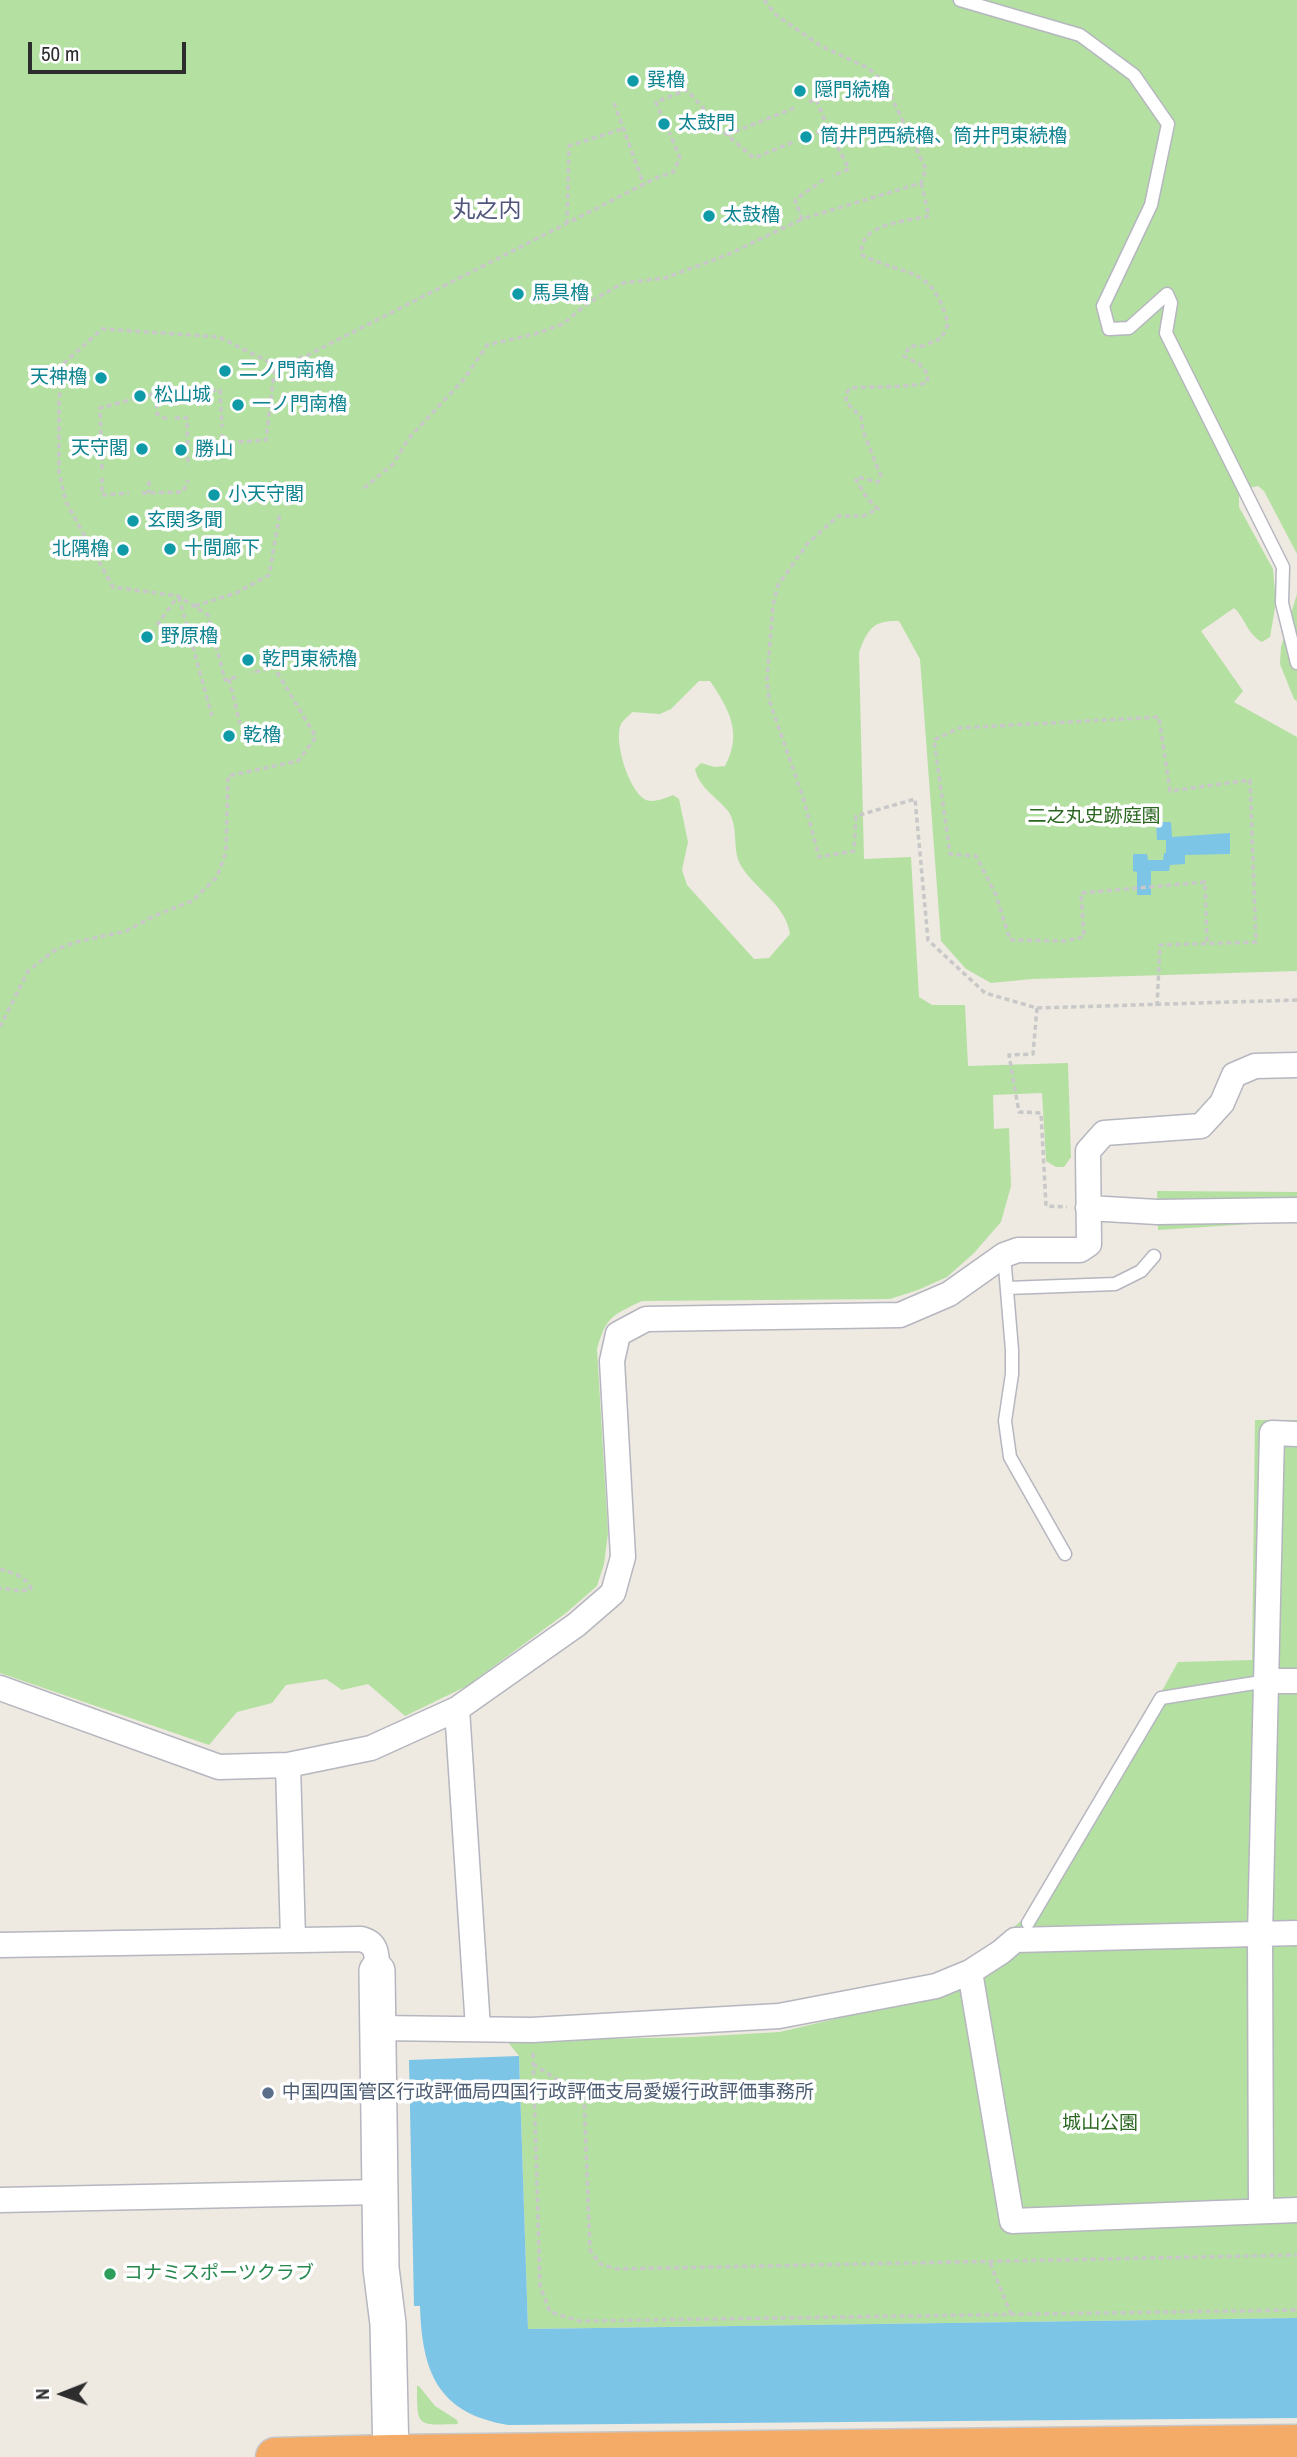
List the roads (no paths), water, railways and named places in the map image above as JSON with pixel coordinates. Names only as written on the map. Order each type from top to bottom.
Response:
[{"type":"highway","points":[[275,2457],[1238,2451],[1297,2444]]},
{"type":"street","points":[[0,1688],[219,1767],[288,1765],[371,1748],[457,1709],[576,1626],[613,1593],[623,1557],[612,1361],[618,1334],[646,1319],[900,1315],[949,1294],[1004,1255],[1018,1250],[1080,1250],[1088,1244],[1088,1151],[1104,1133],[1201,1126],[1222,1103],[1234,1075],[1255,1066],[1297,1065]]},
{"type":"street","points":[[1088,1208],[1157,1212],[1297,1210]]},
{"type":"street","points":[[1261,2211],[1260,1934],[1272,1433],[1297,1434]]},
{"type":"street","points":[[1267,1681],[1297,1681]]},
{"type":"street","points":[[457,1709],[478,2028]]},
{"type":"street","points":[[288,1765],[293,1939]]},
{"type":"street","points":[[379,2028],[532,2030],[779,2016],[936,1986],[970,1972],[1015,1940],[1297,1933]]},
{"type":"street","points":[[0,1945],[293,1939],[367,1941],[376,1951],[381,2268],[388,2324],[392,2455]]},
{"type":"street","points":[[970,1972],[1012,2221],[1297,2210]]},
{"type":"street","points":[[0,2200],[380,2192]]},
{"type":"lane","points":[[960,0],[1080,35],[1135,75],[1168,124],[1151,205],[1103,306],[1109,329],[1129,328],[1167,294],[1171,303],[1166,334],[1283,567],[1282,603],[1297,663]]},
{"type":"lane","points":[[1004,1255],[1012,1374],[1005,1421],[1010,1457],[1065,1554]]},
{"type":"lane","points":[[1007,1288],[1115,1284],[1141,1271],[1154,1256]]},
{"type":"lane","points":[[1028,1923],[1161,1698],[1267,1681]]},
{"type":"water","points":[[1156,822],[1171,822],[1172,837],[1230,833],[1230,854],[1185,855],[1185,864],[1170,865],[1169,871],[1151,871],[1151,895],[1137,895],[1137,872],[1133,871],[1133,854],[1147,854],[1148,860],[1163,860],[1166,853],[1166,840],[1157,840]]},
{"type":"water","points":[[519,2056],[528,2329],[1297,2318],[1297,2418],[508,2425],[484,2419],[449,2399],[438,2385],[425,2350],[420,2306],[414,2306],[409,2060]]},
{"type":"place","name":"巽櫓","points":[[633,81]]},
{"type":"place","name":"隠門続櫓","points":[[800,91]]},
{"type":"place","name":"太鼓門","points":[[664,124]]},
{"type":"place","name":"筒井門西続櫓、筒井門東続櫓","points":[[806,137]]},
{"type":"place","name":"太鼓櫓","points":[[709,216]]},
{"type":"place","name":"馬具櫓","points":[[518,294]]},
{"type":"place","name":"二ノ門南櫓","points":[[225,371]]},
{"type":"place","name":"天神櫓","points":[[101,378]]},
{"type":"place","name":"松山城","points":[[140,396]]},
{"type":"place","name":"一ノ門南櫓","points":[[238,405]]},
{"type":"place","name":"天守閣","points":[[142,449]]},
{"type":"place","name":"勝山","points":[[181,450]]},
{"type":"place","name":"小天守閣","points":[[214,495]]},
{"type":"place","name":"玄関多聞","points":[[133,521]]},
{"type":"place","name":"十間廊下","points":[[170,549]]},
{"type":"place","name":"北隅櫓","points":[[123,550]]},
{"type":"place","name":"野原櫓","points":[[147,637]]},
{"type":"place","name":"乾門東続櫓","points":[[248,660]]},
{"type":"place","name":"乾櫓","points":[[229,736]]},
{"type":"place","name":"中国四国管区行政評価局四国行政評価支局愛媛行政評価事務所","points":[[268,2093]]},
{"type":"place","name":"コナミスポーツクラブ","points":[[110,2274]]},
{"type":"district","name":"丸之内","points":[[487,211]]},
{"type":"park label","name":"二之丸史跡庭園","points":[[1094,817]]},
{"type":"park label","name":"城山公園","points":[[1100,2124]]}]
